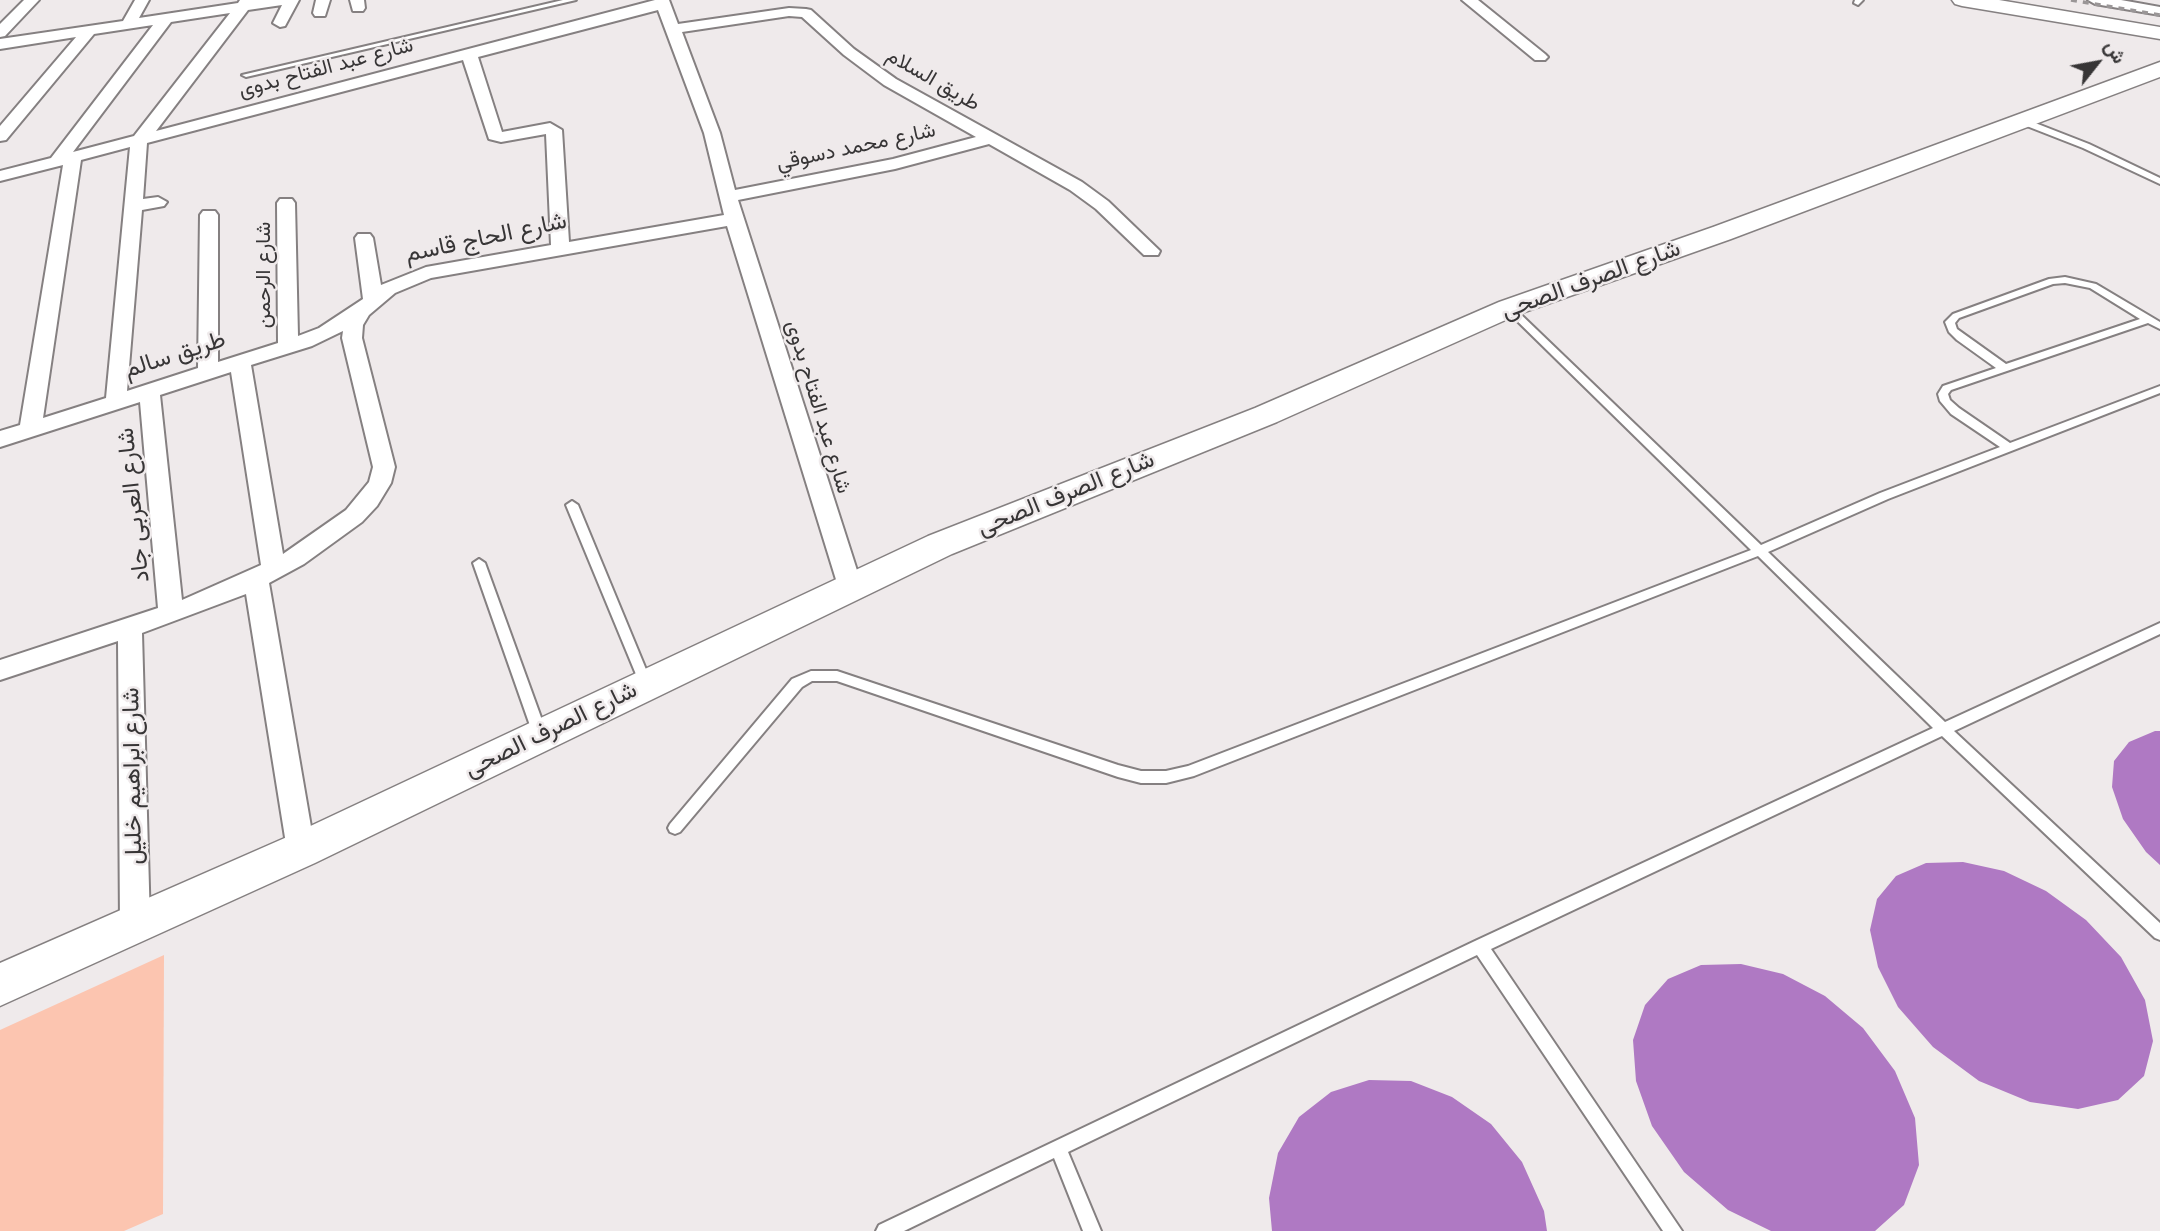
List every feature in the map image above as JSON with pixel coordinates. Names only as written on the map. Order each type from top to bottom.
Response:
[{"type":"street","points":[[0,33],[32,0]]},
{"type":"street","points":[[127,26],[142,0]]},
{"type":"street","points":[[30,430],[65,159],[169,20],[188,0]]},
{"type":"street","points":[[0,62],[8,43],[169,20],[245,4],[285,0]]},
{"type":"street","points":[[280,23],[292,0]]},
{"type":"street","points":[[1469,0],[1540,57]]},
{"type":"street","points":[[1962,0],[2160,33]]},
{"type":"street","points":[[2080,0],[2089,21]]},
{"type":"street","points":[[2095,0],[2160,11]]},
{"type":"street","name":"شارع عبد الفتاح بدوى","points":[[0,176],[662,2],[675,29],[712,133],[734,219],[850,586]]},
{"type":"street","points":[[116,402],[139,141],[245,4]]},
{"type":"street","name":"طريق السلام","points":[[675,29],[789,12],[806,13],[849,52],[890,82],[1076,186],[1102,205],[1151,251]]},
{"type":"street","points":[[0,136],[88,32]]},
{"type":"street","points":[[469,54],[495,135],[501,137],[550,128],[554,130],[560,248]]},
{"type":"street","name":"شارع الصرف الصحى","points":[[0,985],[301,850],[940,545],[1277,410],[1508,308],[1722,233],[2160,69]]},
{"type":"street","name":"شارع محمد دسوقي","points":[[729,197],[895,164],[992,138]]},
{"type":"street","points":[[133,206],[158,202]]},
{"type":"street","name":"شارع الرحمن","points":[[286,203],[288,347]]},
{"type":"street","points":[[208,372],[209,215]]},
{"type":"street","name":"شارع الحاج قاسم","points":[[367,305],[388,289],[426,273],[734,219]]},
{"type":"street","points":[[0,670],[171,614],[265,574],[316,545],[354,516],[380,483],[384,467],[352,338],[353,325],[367,305],[364,238]]},
{"type":"street","name":"طريق سالم","points":[[0,439],[288,347],[326,332],[367,305]]},
{"type":"street","points":[[240,362],[301,850]]},
{"type":"street","name":"شارع العربى جاد","points":[[149,391],[171,614]]},
{"type":"street","name":"شارع ابراهيم خليل","points":[[130,628],[135,924]]},
{"type":"lane","points":[[246,75],[572,0]]},
{"type":"lane","points":[[2022,121],[2086,146],[2160,181]]},
{"type":"lane","points":[[2004,368],[1961,338],[1950,322],[1956,316],[2053,281],[2065,280],[2100,289],[2160,326]]},
{"type":"lane","points":[[1508,308],[1943,729],[2160,933]]},
{"type":"lane","points":[[2009,449],[1955,411],[1945,401],[1943,394],[1947,388],[2149,319]]},
{"type":"lane","points":[[675,828],[797,683],[811,676],[837,676],[1118,771],[1141,777],[1166,777],[1202,767],[1759,551],[1884,496],[2160,389]]},
{"type":"lane","points":[[572,505],[646,684]]},
{"type":"lane","points":[[479,563],[541,735]]},
{"type":"lane","points":[[885,1231],[1480,946],[2160,628]]},
{"type":"lane","points":[[1480,946],[1673,1231]]},
{"type":"lane","points":[[1059,1149],[1092,1231]]},
{"type":"shaded area","points":[[2160,731],[2160,865],[2146,852],[2123,819],[2112,787],[2114,761],[2129,742]]},
{"type":"shaded area","points":[[1963,862],[2004,871],[2046,891],[2086,920],[2121,957],[2145,1000],[2153,1041],[2144,1076],[2118,1100],[2078,1109],[2030,1102],[1979,1081],[1933,1047],[1898,1007],[1878,967],[1870,930],[1877,899],[1896,876],[1926,863]]},
{"type":"shaded area","points":[[164,955],[163,1214],[124,1231],[0,1231],[0,1030]]},
{"type":"shaded area","points":[[1741,964],[1783,974],[1825,996],[1863,1028],[1895,1071],[1915,1118],[1919,1165],[1904,1205],[1875,1231],[1771,1231],[1728,1210],[1684,1172],[1652,1126],[1636,1081],[1633,1040],[1645,1005],[1668,979],[1701,965]]},
{"type":"shaded area","points":[[1369,1080],[1411,1081],[1452,1097],[1491,1124],[1522,1162],[1544,1211],[1547,1231],[1272,1231],[1269,1198],[1278,1153],[1299,1117],[1331,1092]]},
{"type":"railway","points":[[2071,0],[2160,15]]}]
